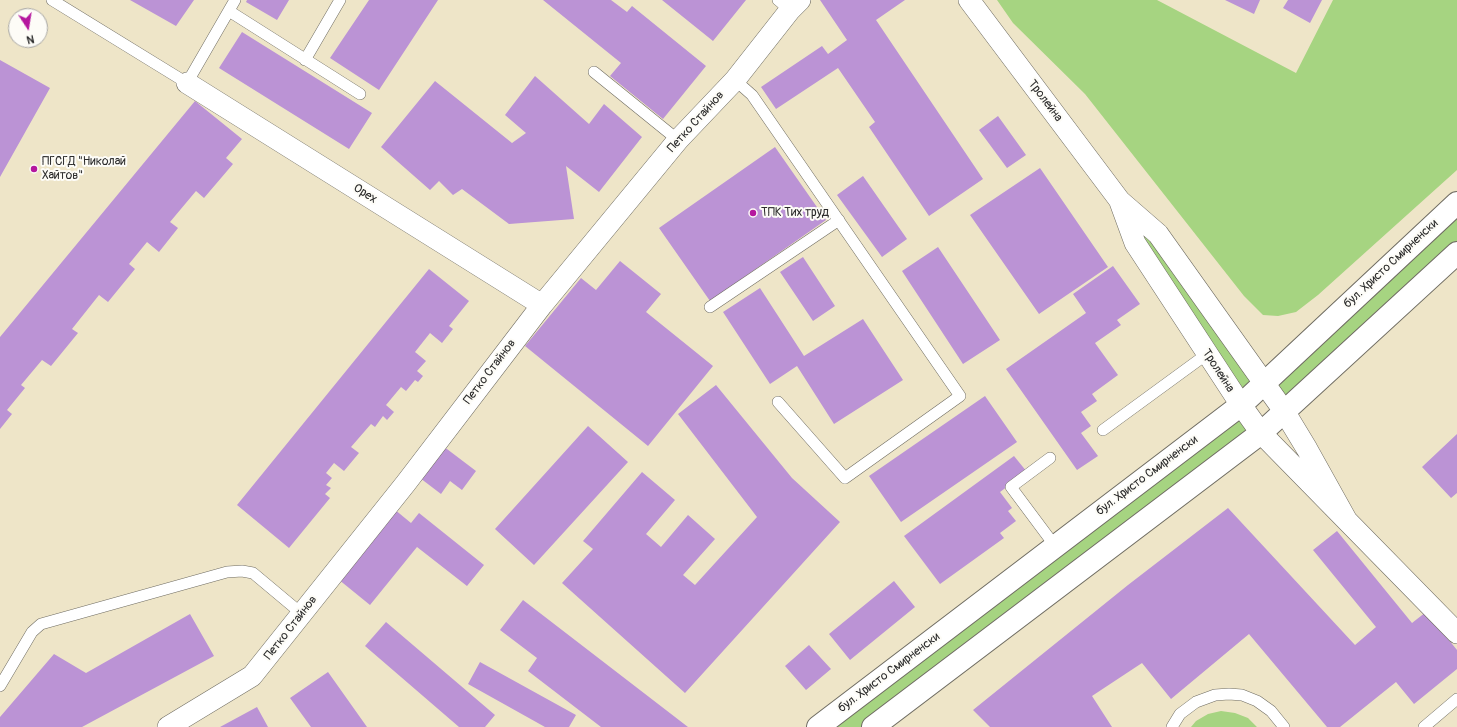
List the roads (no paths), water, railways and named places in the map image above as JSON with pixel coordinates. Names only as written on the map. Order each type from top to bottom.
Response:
[{"type":"main road","name":"бул. Христо Смирненски","points":[[818,727],[1241,405],[1457,204]]},
{"type":"main road","points":[[883,724],[1261,432],[1457,253]]},
{"type":"street","name":"Тролейна","points":[[969,0],[1120,201],[1158,234],[1284,411],[1346,519]]},
{"type":"street","name":"Петко Стайнов","points":[[168,727],[252,676],[411,476],[542,305],[678,140],[735,80],[790,3]]},
{"type":"street","name":"Орех","points":[[187,83],[542,305]]},
{"type":"street","name":"Тролейна","points":[[1120,201],[1135,243],[1207,354],[1261,432],[1457,633]]},
{"type":"lane","points":[[52,0],[187,83],[235,0]]},
{"type":"lane","points":[[305,60],[340,0]]},
{"type":"lane","points":[[228,11],[360,94]]},
{"type":"lane","points":[[594,72],[678,140]]},
{"type":"lane","points":[[735,80],[752,95],[960,396],[845,478],[778,402]]},
{"type":"lane","points":[[710,308],[839,220]]},
{"type":"lane","points":[[1103,430],[1207,354]]},
{"type":"lane","points":[[1050,458],[1011,487],[1055,546]]},
{"type":"lane","points":[[0,686],[32,632],[41,624],[227,572],[242,571],[253,574],[302,614]]},
{"type":"lane","points":[[1172,727],[1180,714],[1196,702],[1215,695],[1229,694],[1242,695],[1258,701],[1271,711],[1284,727]]},
{"type":"lane","points":[[1424,727],[1457,699]]},
{"type":"place","name":"ПГСГД \"Николай Хайтов\"","points":[[34,169]]},
{"type":"place","name":"ТПК Тих труд","points":[[753,213]]}]
